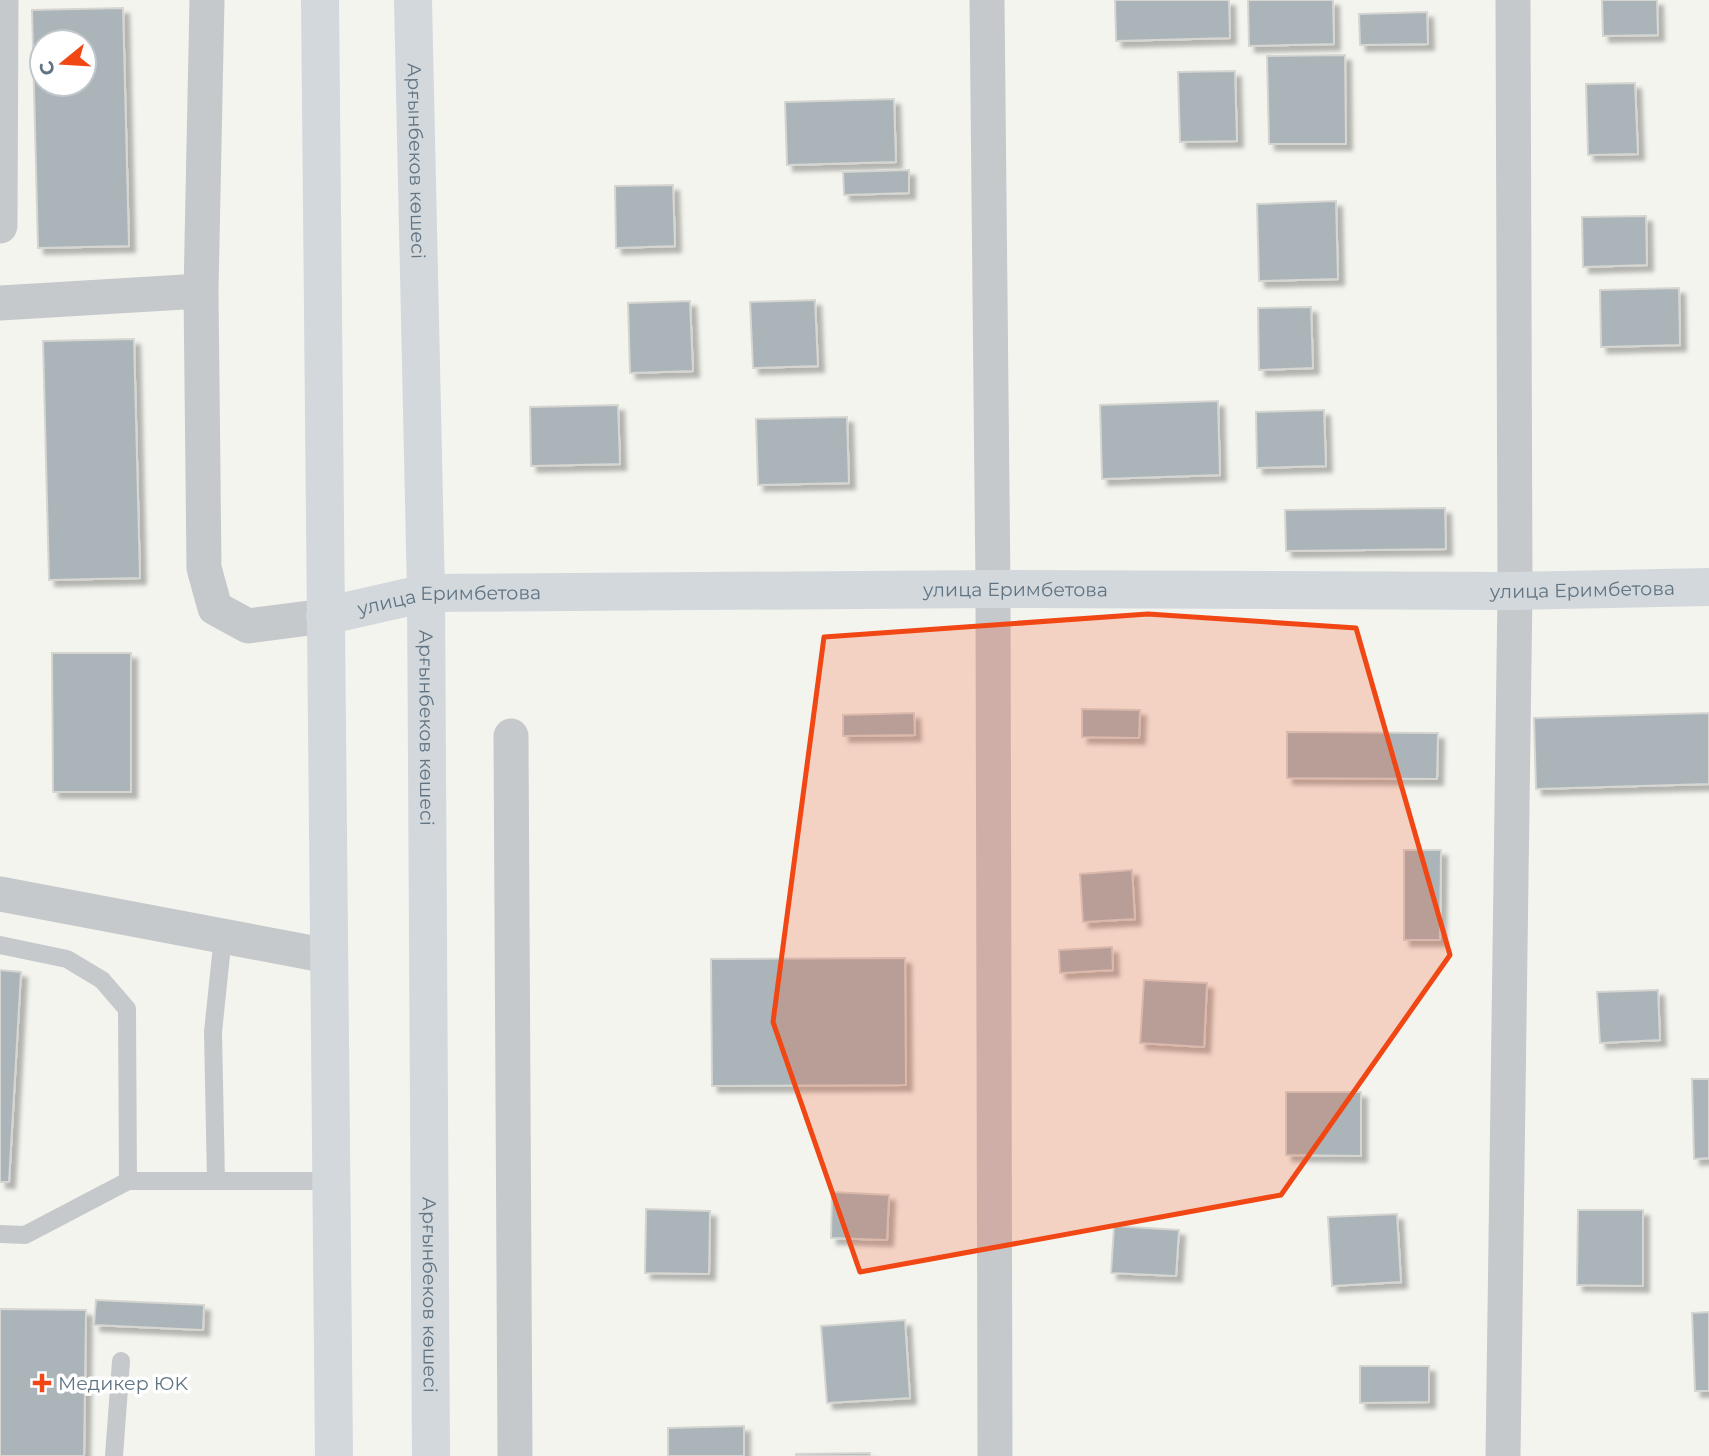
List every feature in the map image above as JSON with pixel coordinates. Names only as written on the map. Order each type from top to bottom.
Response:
[{"type":"main road","points":[[320,0],[334,1456]]},
{"type":"main road","name":"Арғынбеков көшесі","points":[[413,0],[426,593],[431,1456]]},
{"type":"main road","name":"улица Еримбетова","points":[[325,616],[426,593],[993,589],[1515,592],[1709,587]]},
{"type":"street","points":[[0,226],[1,0]]},
{"type":"street","points":[[207,0],[201,291],[204,568],[215,608],[248,626],[325,616]]},
{"type":"street","points":[[987,0],[993,589],[995,1456]]},
{"type":"street","points":[[1503,1456],[1515,592],[1513,0]]},
{"type":"street","points":[[0,303],[201,291]]},
{"type":"street","points":[[511,736],[515,1456]]},
{"type":"street","points":[[0,894],[328,956]]},
{"type":"lane","points":[[216,1181],[213,1032],[223,936]]},
{"type":"lane","points":[[0,945],[67,959],[102,980],[127,1009],[128,1181]]},
{"type":"lane","points":[[0,1234],[25,1235],[128,1181],[333,1181]]},
{"type":"lane","points":[[114,1456],[121,1361]]},
{"type":"highlighted area","points":[[1148,614],[1356,628],[1450,955],[1281,1195],[860,1272],[773,1022],[824,637]]},
{"type":"building","points":[[1115,0],[1229,0],[1230,38],[1116,41]]},
{"type":"building","points":[[1248,0],[1333,0],[1334,44],[1249,46]]},
{"type":"building","points":[[1602,0],[1657,0],[1658,35],[1603,36]]},
{"type":"building","points":[[123,8],[129,246],[38,248],[34,98],[98,98],[98,28],[32,28],[32,10]]},
{"type":"building","points":[[1427,12],[1428,44],[1360,45],[1359,14]]},
{"type":"building","points":[[1345,55],[1346,144],[1269,144],[1267,56]]},
{"type":"building","points":[[1235,71],[1237,141],[1180,142],[1178,72]]},
{"type":"building","points":[[1635,83],[1638,154],[1588,155],[1586,84]]},
{"type":"building","points":[[894,99],[896,162],[787,165],[785,102]]},
{"type":"building","points":[[909,170],[909,193],[844,195],[843,172]]},
{"type":"building","points":[[673,185],[675,246],[616,248],[615,186]]},
{"type":"building","points":[[1336,201],[1338,279],[1259,281],[1257,204]]},
{"type":"building","points":[[1646,216],[1647,265],[1583,267],[1582,217]]},
{"type":"building","points":[[1679,288],[1680,345],[1601,347],[1600,290]]},
{"type":"building","points":[[815,300],[818,366],[753,368],[750,302]]},
{"type":"building","points":[[690,301],[693,371],[630,373],[628,303]]},
{"type":"building","points":[[1311,307],[1313,368],[1259,370],[1258,308]]},
{"type":"building","points":[[134,339],[140,578],[49,580],[43,341]]},
{"type":"building","points":[[1218,401],[1220,475],[1102,479],[1100,405]]},
{"type":"building","points":[[618,405],[620,464],[531,466],[530,407]]},
{"type":"building","points":[[1324,410],[1326,466],[1257,468],[1256,412]]},
{"type":"building","points":[[847,417],[849,483],[758,485],[756,419]]},
{"type":"building","points":[[1445,508],[1446,549],[1286,551],[1285,510]]},
{"type":"building","points":[[52,653],[131,653],[131,792],[53,792]]},
{"type":"building","points":[[1082,709],[1140,710],[1139,738],[1082,737]]},
{"type":"building","points":[[914,713],[915,735],[843,736],[843,715]]},
{"type":"building","points":[[1709,713],[1709,784],[1536,789],[1534,718]]},
{"type":"building","points":[[1287,732],[1438,733],[1437,779],[1287,778]]},
{"type":"building","points":[[1404,850],[1441,850],[1440,940],[1404,940]]},
{"type":"building","points":[[1132,870],[1135,919],[1083,922],[1080,874]]},
{"type":"building","points":[[1112,947],[1113,970],[1060,973],[1059,950]]},
{"type":"building","points":[[905,958],[906,1085],[712,1086],[711,959]]},
{"type":"building","points":[[0,970],[21,972],[9,1182],[0,1182]]},
{"type":"building","points":[[1144,980],[1207,983],[1204,1047],[1140,1043]]},
{"type":"building","points":[[1658,990],[1660,1040],[1600,1043],[1597,992]]},
{"type":"building","points":[[1692,1079],[1709,1079],[1709,1158],[1694,1159]]},
{"type":"building","points":[[1286,1092],[1361,1092],[1361,1156],[1286,1155]]},
{"type":"building","points":[[832,1192],[889,1195],[887,1240],[831,1238]]},
{"type":"building","points":[[646,1209],[710,1211],[709,1274],[645,1273]]},
{"type":"building","points":[[1578,1210],[1643,1210],[1643,1286],[1577,1285]]},
{"type":"building","points":[[1397,1214],[1401,1282],[1332,1286],[1328,1217]]},
{"type":"building","points":[[1114,1226],[1179,1230],[1176,1276],[1111,1273]]},
{"type":"building","points":[[96,1300],[204,1305],[203,1330],[94,1325]]},
{"type":"building","name":"Медикер ЮK","points":[[0,1309],[86,1310],[84,1456],[0,1456]]},
{"type":"building","points":[[1709,1312],[1709,1391],[1695,1391],[1692,1313]]},
{"type":"building","points":[[905,1320],[910,1398],[827,1403],[821,1326]]},
{"type":"building","points":[[1360,1366],[1429,1366],[1429,1402],[1360,1403]]},
{"type":"building","points":[[744,1426],[744,1456],[668,1456],[668,1428]]},
{"type":"building","points":[[870,1453],[870,1456],[796,1456],[796,1454]]},
{"type":"place","name":"Медикер ЮK","points":[[42,1383]]}]
